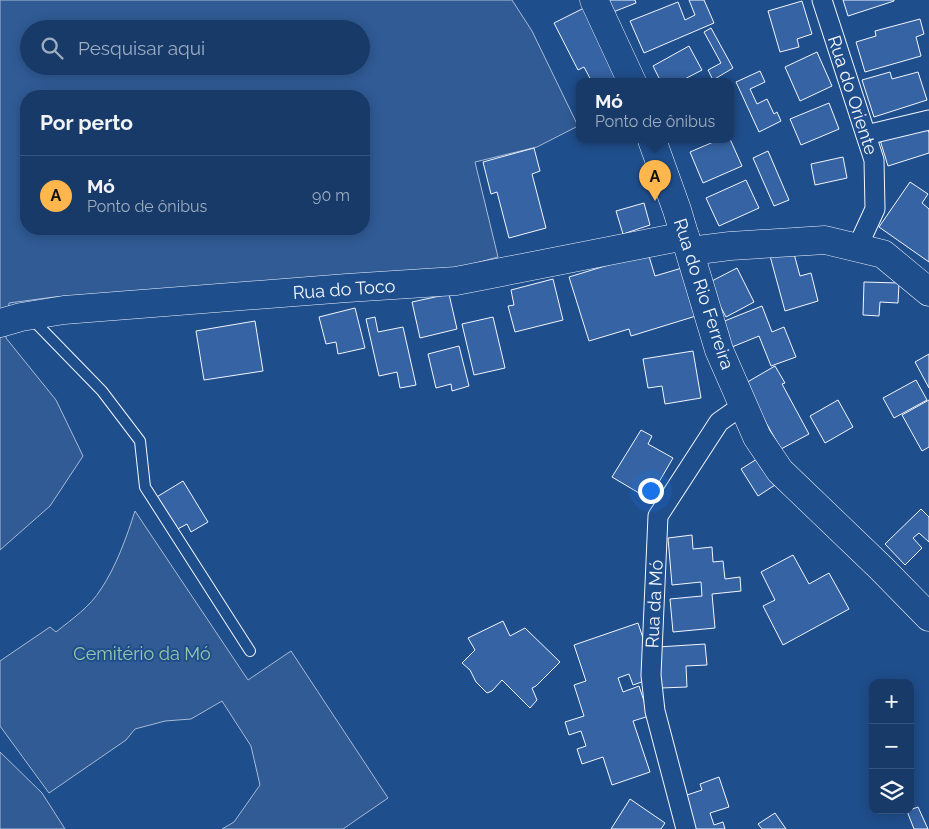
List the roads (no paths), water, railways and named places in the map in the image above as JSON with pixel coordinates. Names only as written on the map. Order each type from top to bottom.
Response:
[{"type":"street","points":[[594,0],[630,78]]},
{"type":"street","name":"Rua do Oriente","points":[[822,0],[874,160],[875,210],[857,248]]},
{"type":"street","points":[[866,135],[929,120]]},
{"type":"street","name":"Rua do Rio Ferreira","points":[[653,143],[688,244],[719,350],[757,437],[780,471],[929,617]]},
{"type":"street","name":"Rua do Toco","points":[[0,323],[64,310],[456,281],[688,244],[730,246],[825,240],[883,254],[929,292]]},
{"type":"street","name":"Rua da Mó","points":[[686,829],[655,711],[651,675],[658,516],[719,422],[743,405]]},
{"type":"lane","points":[[28,316],[102,391],[140,440],[145,487],[250,651]]},
{"type":"place","name":"Mó","points":[[655,201]]},
{"type":"park label","name":"Cemitério da Mó","points":[[142,653]]}]
